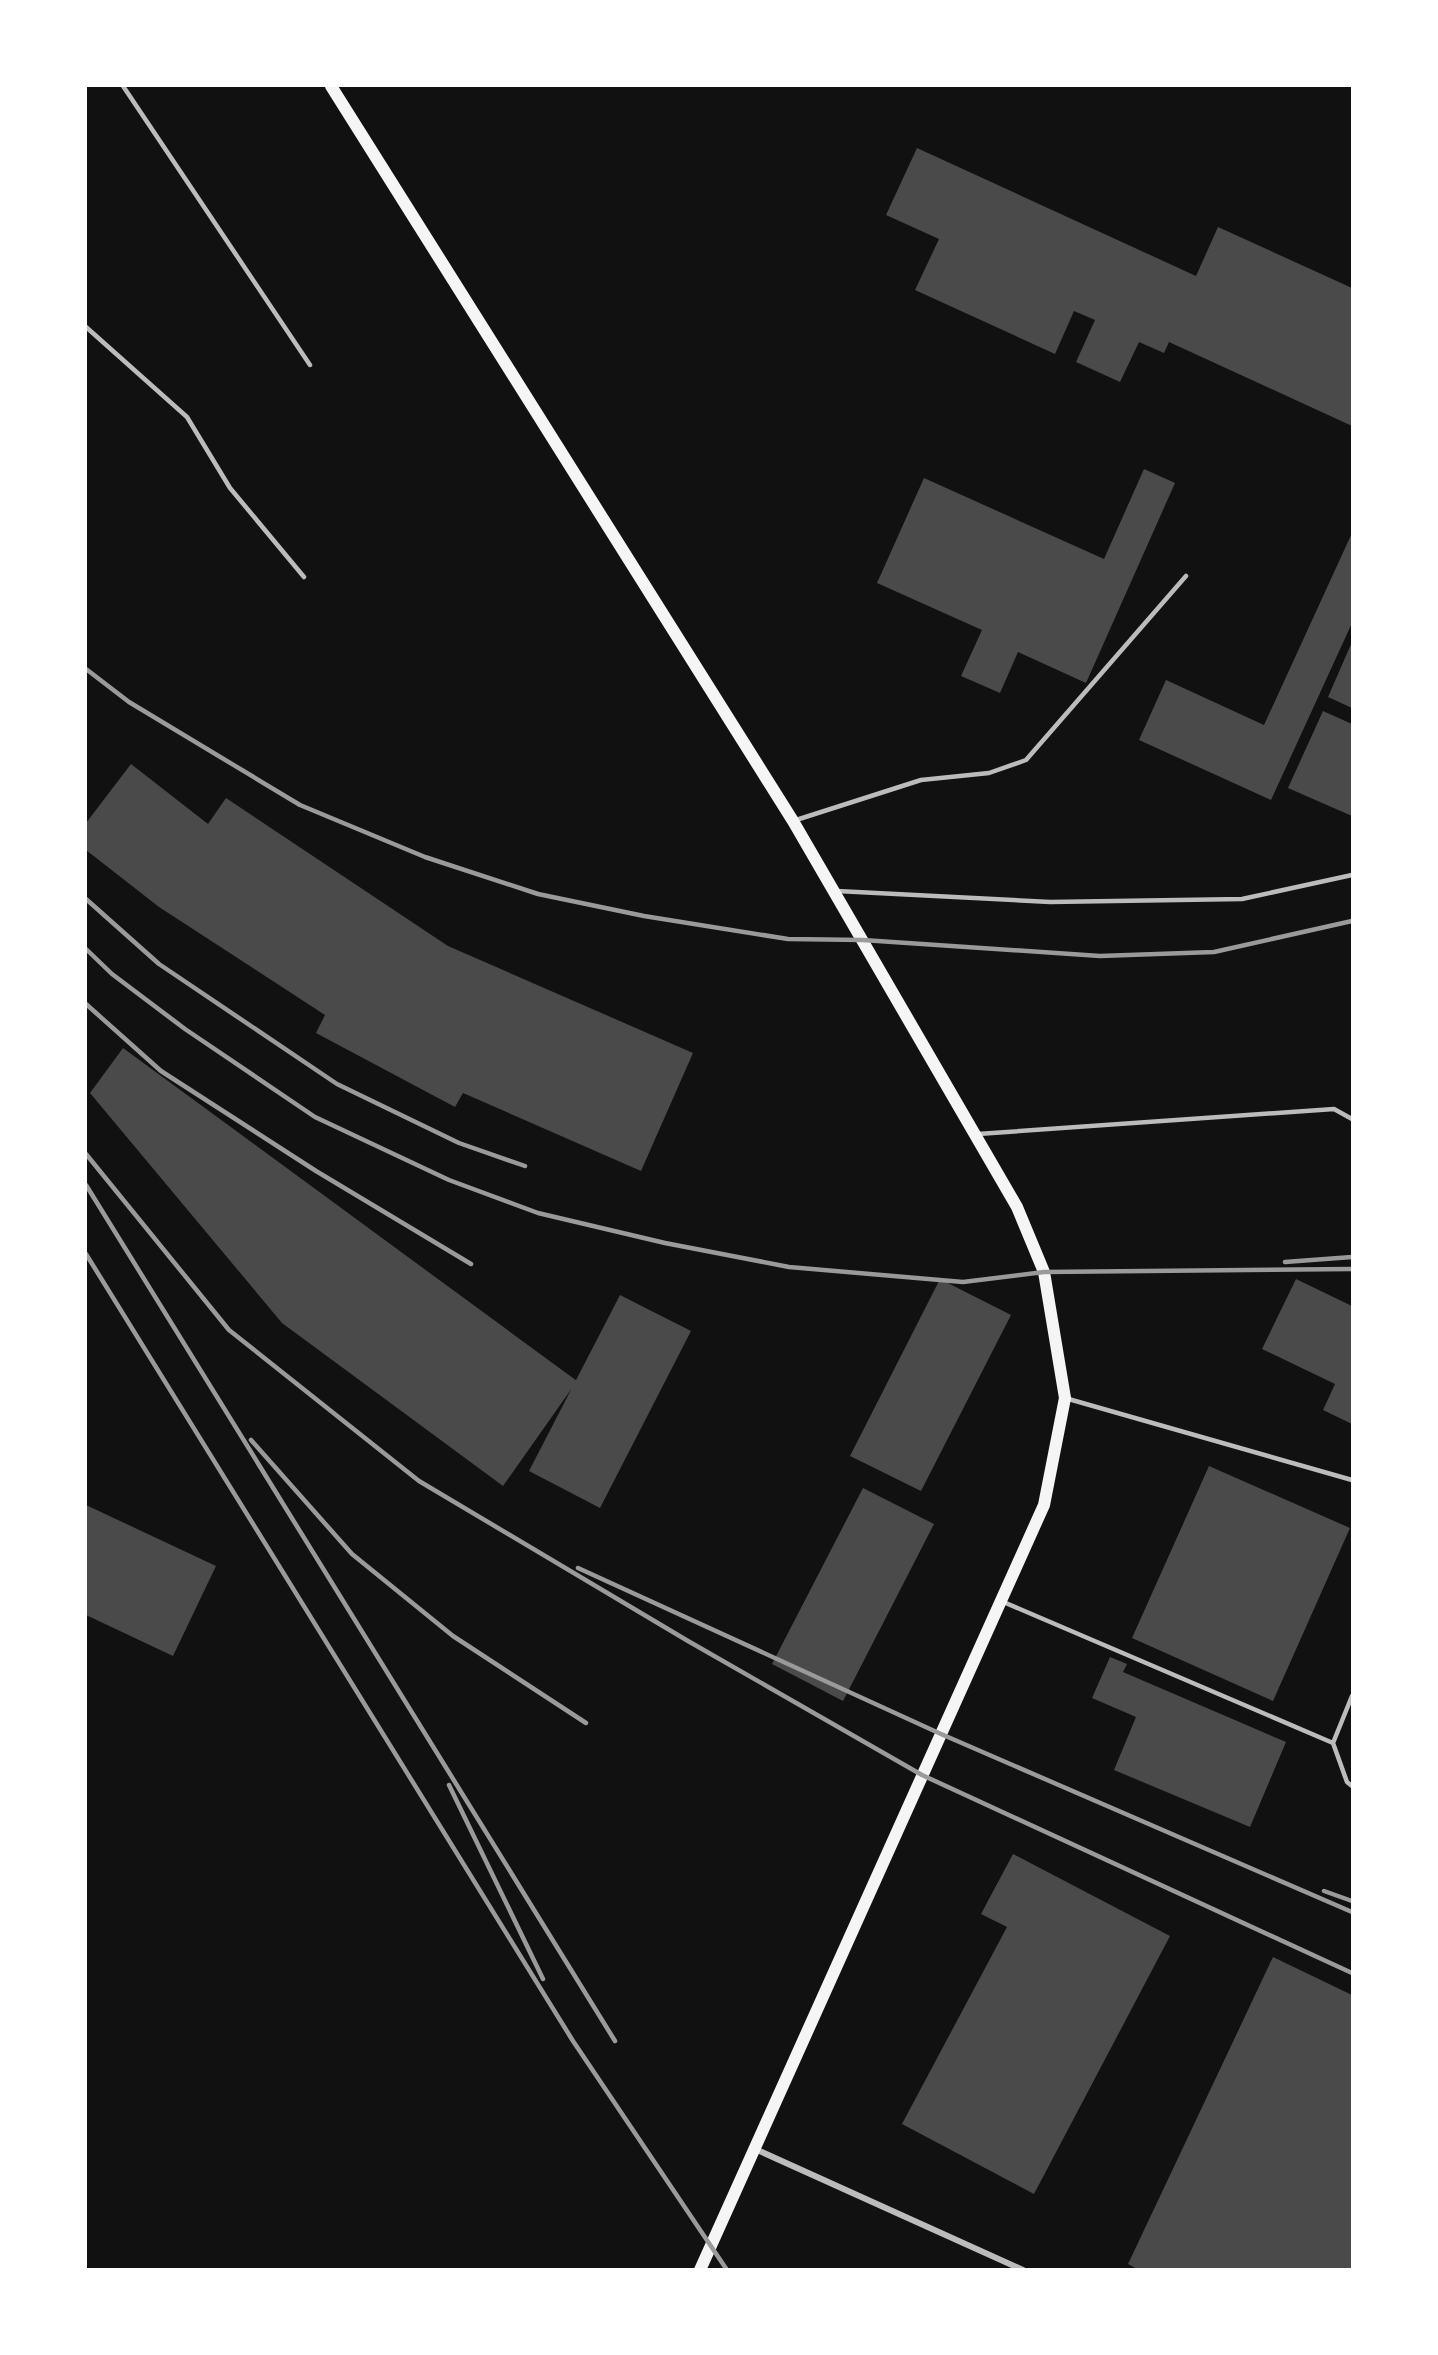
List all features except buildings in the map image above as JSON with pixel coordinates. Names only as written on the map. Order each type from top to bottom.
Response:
[{"type":"main road","points":[[331,86],[794,821],[1017,1207],[1044,1272],[1065,1398],[1044,1505],[700,2270]]},
{"type":"street","points":[[754,2149],[1023,2270]]},
{"type":"lane","points":[[123,86],[310,365]]},
{"type":"lane","points":[[86,327],[187,417],[230,488],[304,577]]},
{"type":"lane","points":[[794,821],[921,780],[989,773],[1026,760],[1186,576]]},
{"type":"lane","points":[[834,891],[1050,902],[1242,899],[1353,875]]},
{"type":"lane","points":[[975,1135],[1334,1109],[1353,1119]]},
{"type":"lane","points":[[1065,1398],[1353,1479]]},
{"type":"lane","points":[[1000,1601],[1333,1743]]},
{"type":"lane","points":[[1353,1696],[1333,1743],[1347,1782],[1353,1786]]},
{"type":"railway","points":[[86,669],[129,702],[300,805],[425,857],[538,894],[644,916],[788,939],[863,940],[1100,956],[1214,952],[1352,921]]},
{"type":"railway","points":[[86,899],[159,964],[337,1084],[459,1143],[525,1166]]},
{"type":"railway","points":[[86,949],[112,974],[185,1029],[315,1117],[449,1180],[538,1213],[665,1243],[789,1267],[963,1282],[1044,1272],[1352,1269]]},
{"type":"railway","points":[[86,1004],[161,1071],[316,1171],[471,1264]]},
{"type":"railway","points":[[86,1154],[229,1330],[419,1481],[688,1641],[922,1775],[1352,1973]]},
{"type":"railway","points":[[86,1185],[615,2041]]},
{"type":"railway","points":[[86,1254],[573,2041],[727,2270]]},
{"type":"railway","points":[[1285,1262],[1352,1257]]},
{"type":"railway","points":[[251,1440],[352,1554],[453,1636],[586,1723]]},
{"type":"railway","points":[[578,1568],[941,1734],[1352,1912]]},
{"type":"railway","points":[[449,1785],[543,1979]]},
{"type":"railway","points":[[1324,1891],[1352,1901]]}]
